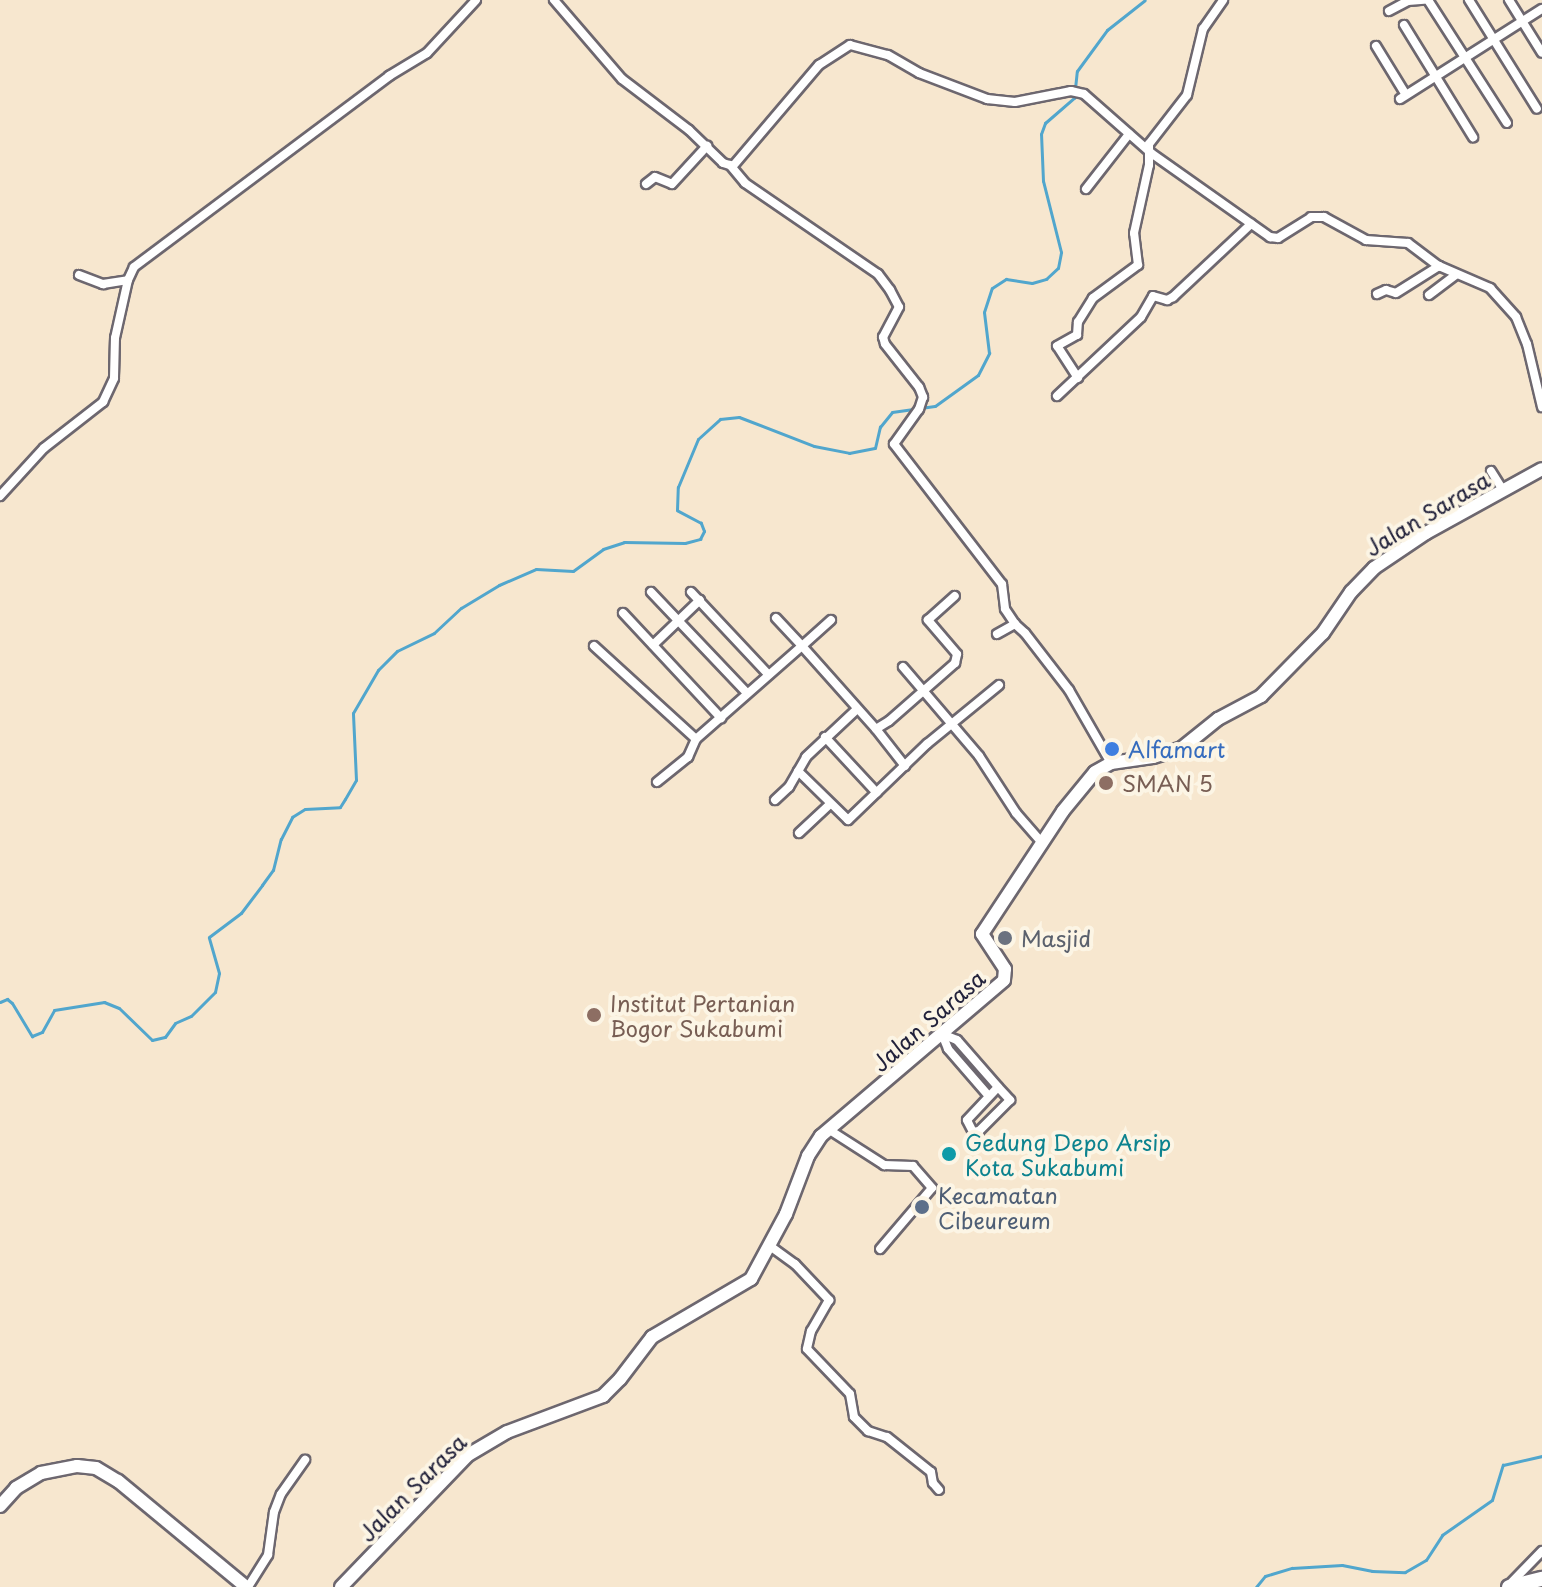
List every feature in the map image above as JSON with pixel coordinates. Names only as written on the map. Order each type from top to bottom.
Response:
[{"type":"main road","points":[[1508,1587],[1542,1579]]},
{"type":"street","points":[[0,496],[44,448],[103,402],[114,378],[115,338],[128,280],[134,267],[389,76],[427,53],[476,0]]},
{"type":"street","points":[[554,0],[622,79],[730,165],[745,183],[878,274],[890,290],[899,307],[883,337],[885,344],[919,387],[923,397],[919,409],[902,428],[894,444],[1002,584],[1005,609],[1069,690],[1111,763]]},
{"type":"street","points":[[1078,378],[1057,346],[1077,335],[1078,322],[1093,298],[1138,265],[1134,233],[1151,153],[1151,138],[1187,95],[1203,29],[1223,0]]},
{"type":"street","points":[[1389,11],[1403,3],[1422,0],[1466,58],[1507,123]]},
{"type":"street","points":[[1469,0],[1537,109]]},
{"type":"street","points":[[1509,0],[1542,53]]},
{"type":"street","points":[[1376,46],[1403,97],[1542,9]]},
{"type":"street","points":[[1404,25],[1473,137]]},
{"type":"street","points":[[730,165],[736,164],[819,65],[850,45],[888,55],[919,73],[987,99],[1015,102],[1071,91],[1084,94],[1151,153],[1274,238],[1311,217],[1324,217],[1366,240],[1408,243],[1439,266],[1490,288],[1510,308],[1527,344],[1542,407]]},
{"type":"street","points":[[1086,189],[1129,134]]},
{"type":"street","points":[[646,184],[655,177],[672,184],[707,146]]},
{"type":"street","points":[[1057,396],[1127,326],[1141,317],[1153,296],[1167,300],[1173,297],[1251,224]]},
{"type":"street","points":[[1377,294],[1386,290],[1396,293],[1439,266]]},
{"type":"street","points":[[79,275],[103,284],[128,280]]},
{"type":"street","points":[[1429,295],[1456,275]]},
{"type":"street","name":"Jalan Sarasa","points":[[341,1587],[468,1455],[507,1432],[603,1396],[652,1337],[751,1279],[770,1246],[808,1156],[828,1129],[1006,977],[1003,965],[982,934],[1087,779],[1111,763],[1170,754],[1218,719],[1261,696],[1323,633],[1362,577],[1386,558],[1542,469]]},
{"type":"street","points":[[1491,471],[1503,490]]},
{"type":"street","points":[[1451,501],[1458,515]]},
{"type":"street","points":[[651,592],[747,693]]},
{"type":"street","points":[[691,592],[768,674]]},
{"type":"street","points":[[876,729],[925,693],[957,659],[957,654],[928,620],[955,596]]},
{"type":"street","points":[[653,645],[700,600]]},
{"type":"street","points":[[623,613],[721,718]]},
{"type":"street","points":[[776,618],[876,729],[905,766]]},
{"type":"street","points":[[657,782],[688,757],[696,739],[831,620]]},
{"type":"street","points":[[997,634],[1015,624]]},
{"type":"street","points":[[594,646],[696,739]]},
{"type":"street","points":[[903,667],[979,756],[1016,813],[1043,844]]},
{"type":"street","points":[[798,771],[848,820],[999,685]]},
{"type":"street","points":[[775,800],[789,787],[825,737],[856,710]]},
{"type":"street","points":[[825,737],[877,793]]},
{"type":"street","points":[[799,833],[830,804]]},
{"type":"street","points":[[942,1034],[957,1040],[1010,1097],[979,1131],[973,1132],[966,1122],[998,1087]]},
{"type":"street","points":[[942,1034],[948,1049],[988,1095]]},
{"type":"street","points":[[828,1129],[884,1165],[913,1166],[932,1188],[880,1249]]},
{"type":"street","points":[[770,1246],[795,1264],[829,1300],[811,1331],[807,1349],[850,1394],[854,1417],[868,1431],[887,1437],[931,1472],[933,1483],[939,1490]]},
{"type":"street","points":[[0,1506],[16,1488],[41,1473],[77,1466],[96,1468],[118,1481],[247,1587],[268,1555],[274,1512],[281,1494],[305,1460]]},
{"type":"street","points":[[1508,1587],[1542,1551]]},
{"type":"waterway","points":[[0,1002],[7,999],[12,1003],[32,1036],[42,1032],[54,1010],[104,1002],[119,1008],[152,1040],[165,1037],[175,1023],[191,1016],[215,992],[219,973],[209,937],[241,913],[273,870],[281,839],[292,817],[305,809],[340,807],[345,799],[356,780],[353,713],[378,670],[397,651],[434,633],[461,608],[499,585],[536,569],[573,571],[603,549],[624,542],[685,543],[700,539],[704,531],[701,523],[677,510],[678,487],[698,439],[720,419],[739,417],[814,446],[849,453],[875,448],[880,427],[892,412],[935,406],[978,375],[989,353],[984,312],[992,288],[1006,279],[1032,283],[1046,279],[1058,268],[1061,252],[1043,181],[1041,134],[1045,123],[1074,98],[1077,71],[1107,30],[1145,0]]},
{"type":"waterway","points":[[1256,1587],[1265,1576],[1292,1568],[1342,1565],[1372,1571],[1405,1572],[1426,1560],[1442,1535],[1492,1500],[1503,1465],[1542,1456]]},
{"type":"place","name":"Alfamart","points":[[1112,749]]},
{"type":"place","name":"SMAN 5","points":[[1106,783]]},
{"type":"place","name":"Masjid","points":[[1005,938]]},
{"type":"place","name":"Institut Pertanian Bogor Sukabumi","points":[[594,1015]]},
{"type":"place","name":"Gedung Depo Arsip Kota Sukabumi","points":[[949,1154]]},
{"type":"place","name":"Kecamatan Cibeureum","points":[[922,1207]]}]
